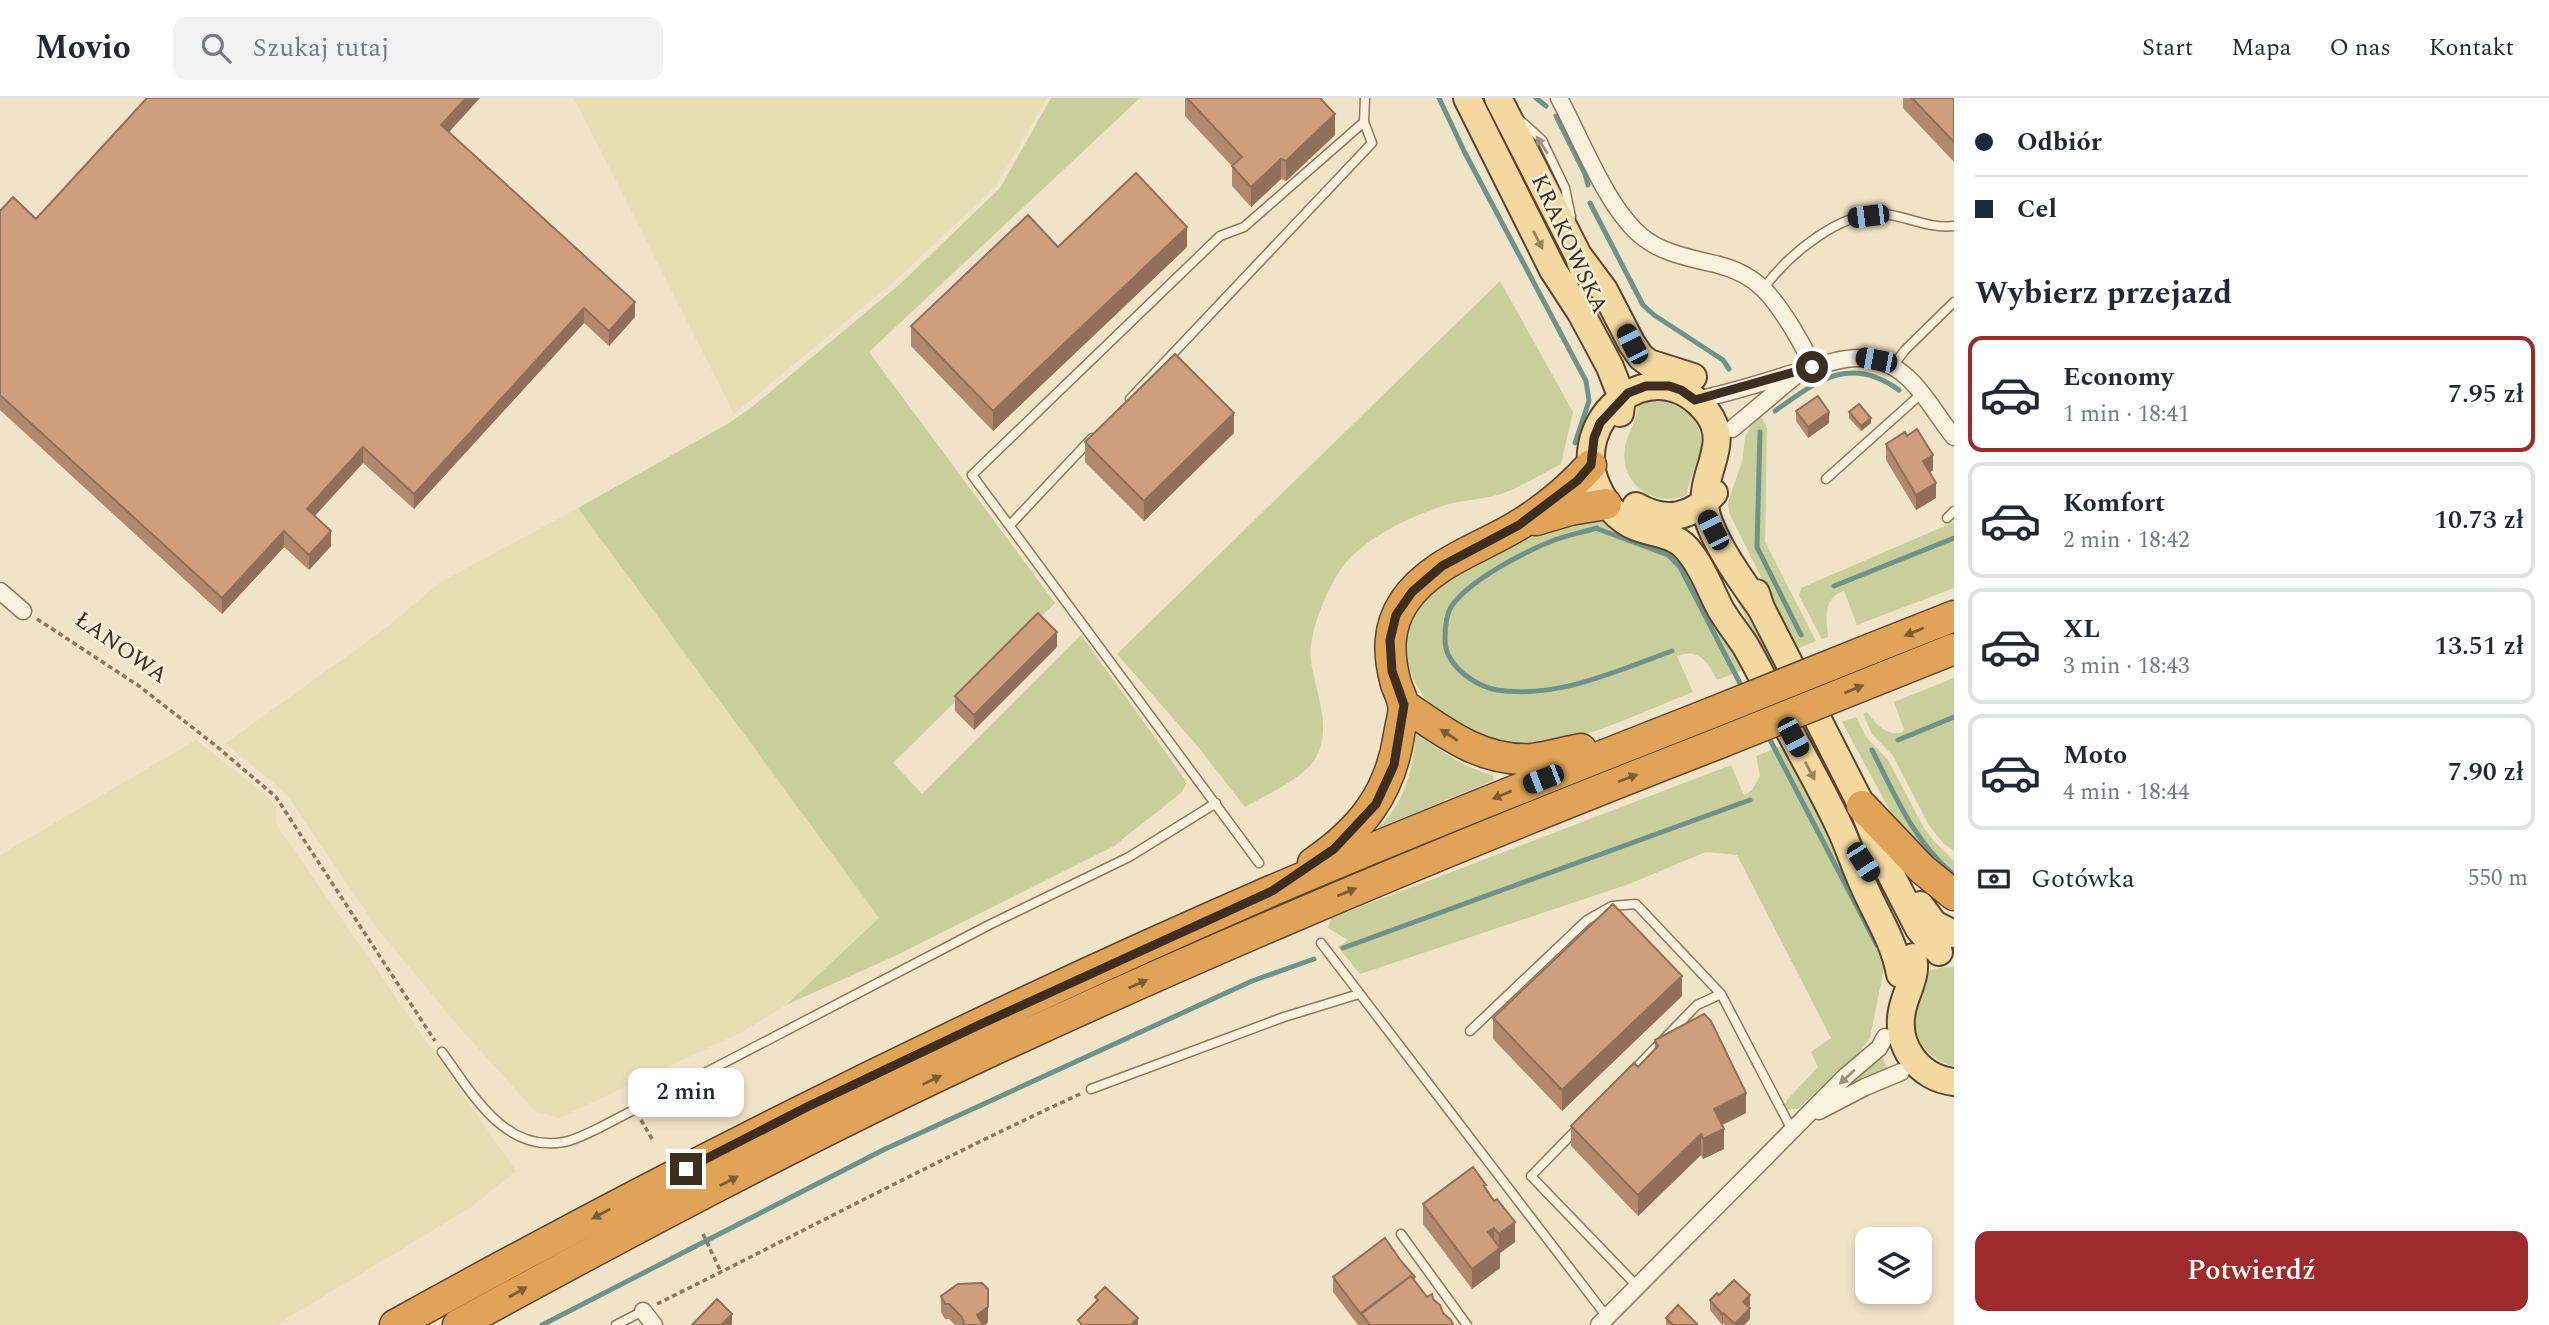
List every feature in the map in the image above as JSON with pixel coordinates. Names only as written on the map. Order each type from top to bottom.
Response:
[{"type":"highway","points":[[1272,891],[1334,849],[1376,804],[1394,765],[1404,705],[1390,655],[1392,627],[1404,602],[1431,573],[1519,525],[1577,481],[1591,465]]},
{"type":"highway","points":[[1519,525],[1570,510],[1617,502]]},
{"type":"highway","points":[[395,1325],[649,1188],[809,1106],[1100,968],[1272,891],[1520,788],[1954,616]]},
{"type":"highway","points":[[458,1325],[668,1212],[984,1055],[1317,905],[1564,803],[1954,649]]},
{"type":"highway","points":[[1404,705],[1468,746],[1492,755],[1516,758],[1533,759],[1657,734]]},
{"type":"highway","points":[[1867,814],[1938,884],[1954,895]]},
{"type":"main road","name":"KRAKOWSKA","points":[[1467,98],[1553,270],[1581,313],[1609,367],[1615,405]]},
{"type":"main road","name":"KRAKOWSKA","points":[[1499,99],[1578,255],[1592,296],[1625,358],[1646,386]]},
{"type":"main road","points":[[1578,255],[1604,290],[1641,357],[1649,363],[1690,376],[1702,383],[1718,440],[1714,462],[1706,481],[1712,496]]},
{"type":"main road","points":[[1712,496],[1687,514],[1675,516],[1649,512],[1617,502],[1596,485],[1591,465],[1594,438],[1615,405],[1632,391],[1646,386],[1674,387],[1725,408],[1732,429],[1732,457],[1712,496],[1707,517],[1739,579],[1762,608],[1867,814],[1886,864],[1919,929],[1949,946]]},
{"type":"main road","points":[[1615,405],[1620,416],[1607,457],[1618,515],[1635,526],[1665,533],[1684,545],[1693,555],[1722,612],[1745,646],[1840,828],[1874,880],[1908,968],[1911,985],[1903,1006],[1900,1028],[1912,1083],[1926,1091],[1954,1099]]},
{"type":"main road","points":[[1675,516],[1699,541],[1733,606],[1745,646]]},
{"type":"main road","points":[[1949,946],[1908,968],[1887,1001],[1884,1016],[1885,1037],[1892,1057],[1911,1070],[1954,1082]]},
{"type":"street","points":[[1559,98],[1611,199],[1639,234],[1653,245],[1674,254],[1742,273],[1764,288],[1774,298],[1808,354],[1806,369],[1732,429]]},
{"type":"street","points":[[1705,398],[1844,358],[1860,357],[1892,367],[1907,377],[1954,437]]},
{"type":"street","points":[[0,591],[23,611]]},
{"type":"street","points":[[1603,1321],[1846,1076],[1878,1048],[1885,1037]]},
{"type":"street","points":[[1808,1117],[1865,1087],[1911,1070]]},
{"type":"street","points":[[643,1311],[654,1325]]},
{"type":"lane","points":[[1124,404],[1372,143],[1364,122],[1365,98]]},
{"type":"lane","points":[[1259,863],[972,475],[1220,236],[1244,227],[1364,122]]},
{"type":"lane","points":[[1764,288],[1797,252],[1853,218],[1884,214],[1954,227]]},
{"type":"lane","points":[[1892,367],[1905,350],[1954,302]]},
{"type":"lane","points":[[1826,479],[1921,394]]},
{"type":"lane","points":[[1010,525],[1096,435]]},
{"type":"lane","points":[[1947,518],[1954,511]]},
{"type":"lane","points":[[442,1052],[485,1111],[503,1128],[527,1141],[545,1144],[566,1142],[634,1110],[989,925],[1129,857],[1216,803]]},
{"type":"lane","points":[[1470,1031],[1587,920],[1612,906],[1636,904],[1721,994],[1793,1132]]},
{"type":"lane","points":[[1321,943],[1603,1321]]},
{"type":"lane","points":[[1091,1089],[1284,1017],[1359,994]]},
{"type":"lane","points":[[1623,1081],[1697,1005],[1721,994]]},
{"type":"lane","points":[[1587,1119],[1531,1176],[1637,1286]]},
{"type":"lane","points":[[1401,1234],[1467,1325]]},
{"type":"lane","points":[[616,1325],[643,1311]]},
{"type":"path","name":"ŁANOWA","points":[[23,611],[128,679],[215,745],[276,797],[442,1052]]},
{"type":"path","points":[[643,1311],[973,1144],[1091,1089]]},
{"type":"path","points":[[634,1110],[652,1139]]},
{"type":"path","points":[[703,1234],[721,1272]]},
{"type":"shaded area","points":[[574,98],[1047,98],[996,186],[895,281],[734,414]]},
{"type":"shaded area","points":[[578,508],[879,918],[786,1005],[744,1031],[559,1118],[535,1111],[458,1026],[377,928],[290,799],[225,744],[387,627],[439,583]]},
{"type":"shaded area","points":[[196,740],[276,805],[276,824],[516,1171],[470,1208],[276,1325],[0,1325],[0,855]]},
{"type":"green space","points":[[1051,98],[1140,98],[869,352],[1055,603],[893,763],[922,794],[1081,635],[1187,782],[1182,792],[1114,846],[897,955],[786,1005],[879,918],[578,508],[729,423],[752,407],[900,284],[1000,188]]},
{"type":"green space","points":[[1500,134],[1504,136],[1629,382],[1624,382]]},
{"type":"green space","points":[[1500,281],[1573,412],[1561,464],[1504,493],[1450,504],[1417,515],[1381,534],[1350,558],[1328,592],[1313,636],[1311,661],[1323,723],[1323,735],[1315,759],[1302,773],[1245,807],[1199,748],[1117,654]]},
{"type":"green space","points":[[1651,400],[1681,408],[1689,414],[1699,431],[1700,452],[1687,495],[1663,499],[1651,496],[1633,482],[1628,472],[1625,460],[1626,442],[1638,406]]},
{"type":"green space","points":[[1761,416],[1767,428],[1765,542],[1816,641],[1797,649],[1729,513],[1728,502],[1742,462],[1745,437]]},
{"type":"green space","points":[[1586,515],[1655,542],[1690,564],[1743,670],[1717,680],[1697,655],[1677,656],[1693,692],[1602,729],[1530,747],[1502,746],[1440,715],[1418,688],[1406,651],[1410,624],[1425,601],[1446,581],[1474,563],[1503,548]]},
{"type":"green space","points":[[1702,521],[1921,946],[1914,944],[1697,523]]},
{"type":"green space","points":[[1954,522],[1954,588],[1857,625],[1844,591],[1832,598],[1829,604],[1828,637],[1822,639],[1799,596],[1801,588]]},
{"type":"green space","points":[[1954,678],[1954,851],[1943,843],[1929,825],[1893,756],[1872,734],[1863,714],[1867,712],[1886,730],[1901,733],[1904,730],[1894,702]]},
{"type":"green space","points":[[1856,717],[1867,738],[1888,760],[1924,828],[1954,861],[1954,887],[1895,820],[1842,722]]},
{"type":"green space","points":[[1416,731],[1452,758],[1493,775],[1494,780],[1378,828],[1395,807],[1406,784]]},
{"type":"green space","points":[[1784,745],[1886,958],[1870,1038],[1857,1056],[1798,1109],[1788,1109],[1785,1105],[1787,1100],[1818,1067],[1811,1052],[1831,1038],[1737,855],[1706,852],[1629,884],[1360,974],[1338,947],[1348,940],[1328,928],[1331,918],[1731,765],[1744,795],[1752,790],[1760,776],[1756,756]]},
{"type":"green space","points":[[1954,967],[1953,1066],[1937,1059],[1924,1048],[1916,1032],[1915,1023],[1929,971]]},
{"type":"green space","points":[[1882,1056],[1887,1068],[1853,1087],[1849,1086],[1850,1082]]},
{"type":"building","points":[[147,98],[466,98],[441,125],[635,302],[609,331],[584,308],[414,494],[363,447],[307,509],[331,531],[309,555],[284,531],[222,598],[0,395],[0,211],[13,197],[36,219]]},
{"type":"building","points":[[1187,98],[1320,98],[1335,114],[1286,161],[1281,159],[1251,187],[1232,166],[1242,157]]},
{"type":"building","points":[[1912,98],[1954,98],[1954,142]]},
{"type":"building","points":[[1136,173],[1187,227],[993,411],[911,326],[1028,215],[1058,247]]},
{"type":"building","points":[[1175,354],[1234,413],[1144,501],[1085,442]]},
{"type":"building","points":[[1818,396],[1829,412],[1808,427],[1796,411]]},
{"type":"building","points":[[1859,404],[1871,418],[1861,426],[1849,412]]},
{"type":"building","points":[[1917,429],[1933,455],[1923,461],[1936,483],[1916,495],[1886,444],[1905,432],[1907,436]]},
{"type":"building","points":[[1038,613],[1057,632],[974,715],[955,696]]},
{"type":"building","points":[[1613,904],[1682,976],[1562,1090],[1493,1018]]},
{"type":"building","points":[[1704,1014],[1711,1021],[1746,1093],[1714,1109],[1724,1129],[1703,1139],[1701,1134],[1638,1195],[1571,1126],[1634,1063],[1638,1067],[1658,1046],[1655,1040]]},
{"type":"building","points":[[1473,1167],[1494,1201],[1497,1199],[1515,1222],[1499,1234],[1494,1228],[1488,1232],[1500,1248],[1472,1269],[1423,1204]]},
{"type":"building","points":[[1385,1238],[1415,1277],[1413,1279],[1411,1276],[1361,1314],[1333,1277]]},
{"type":"building","points":[[1411,1276],[1427,1297],[1432,1294],[1453,1325],[1370,1325],[1361,1313]]},
{"type":"building","points":[[1734,1280],[1750,1295],[1743,1302],[1750,1308],[1735,1324],[1710,1300]]},
{"type":"building","points":[[982,1283],[988,1289],[988,1307],[977,1315],[983,1325],[963,1325],[961,1316],[949,1304],[945,1304],[941,1296],[958,1284]]},
{"type":"building","points":[[1105,1287],[1138,1318],[1131,1325],[1082,1325],[1078,1320],[1098,1300],[1095,1297]]},
{"type":"building","points":[[717,1299],[732,1314],[721,1325],[692,1325]]},
{"type":"building","points":[[1678,1305],[1697,1325],[1673,1325],[1666,1318]]},
{"type":"waterway","points":[[1439,98],[1465,153],[1586,381],[1589,401],[1575,443]]},
{"type":"waterway","points":[[1536,98],[1546,106]]},
{"type":"waterway","points":[[1556,116],[1588,185]]},
{"type":"waterway","points":[[1590,203],[1643,305],[1723,360],[1729,369]]},
{"type":"waterway","points":[[1775,411],[1820,382],[1849,373],[1881,379],[1899,390]]},
{"type":"waterway","points":[[1760,432],[1757,547],[1801,635]]},
{"type":"waterway","points":[[1597,528],[1540,546],[1497,568],[1470,587],[1459,597],[1448,614],[1445,641],[1450,658],[1464,674],[1477,683],[1497,690],[1520,692],[1564,687],[1608,675],[1672,651]]},
{"type":"waterway","points":[[1598,529],[1668,555],[1680,567],[1744,691]]},
{"type":"waterway","points":[[1834,586],[1954,538]]},
{"type":"waterway","points":[[1898,740],[1954,717]]},
{"type":"waterway","points":[[1767,734],[1877,945]]},
{"type":"waterway","points":[[1872,750],[1917,833],[1954,875]]},
{"type":"waterway","points":[[1343,948],[1750,800]]},
{"type":"waterway","points":[[542,1325],[883,1150],[1252,981],[1314,959]]},
{"type":"route","points":[[686,1169],[809,1106],[979,1025],[1272,891],[1334,849],[1376,804],[1394,765],[1404,705],[1392,671],[1390,640],[1396,615],[1412,592],[1431,573],[1519,525],[1577,481],[1591,465],[1594,438],[1600,423],[1607,412],[1628,393],[1646,386],[1669,386],[1689,394],[1695,400],[1812,367]]}]
